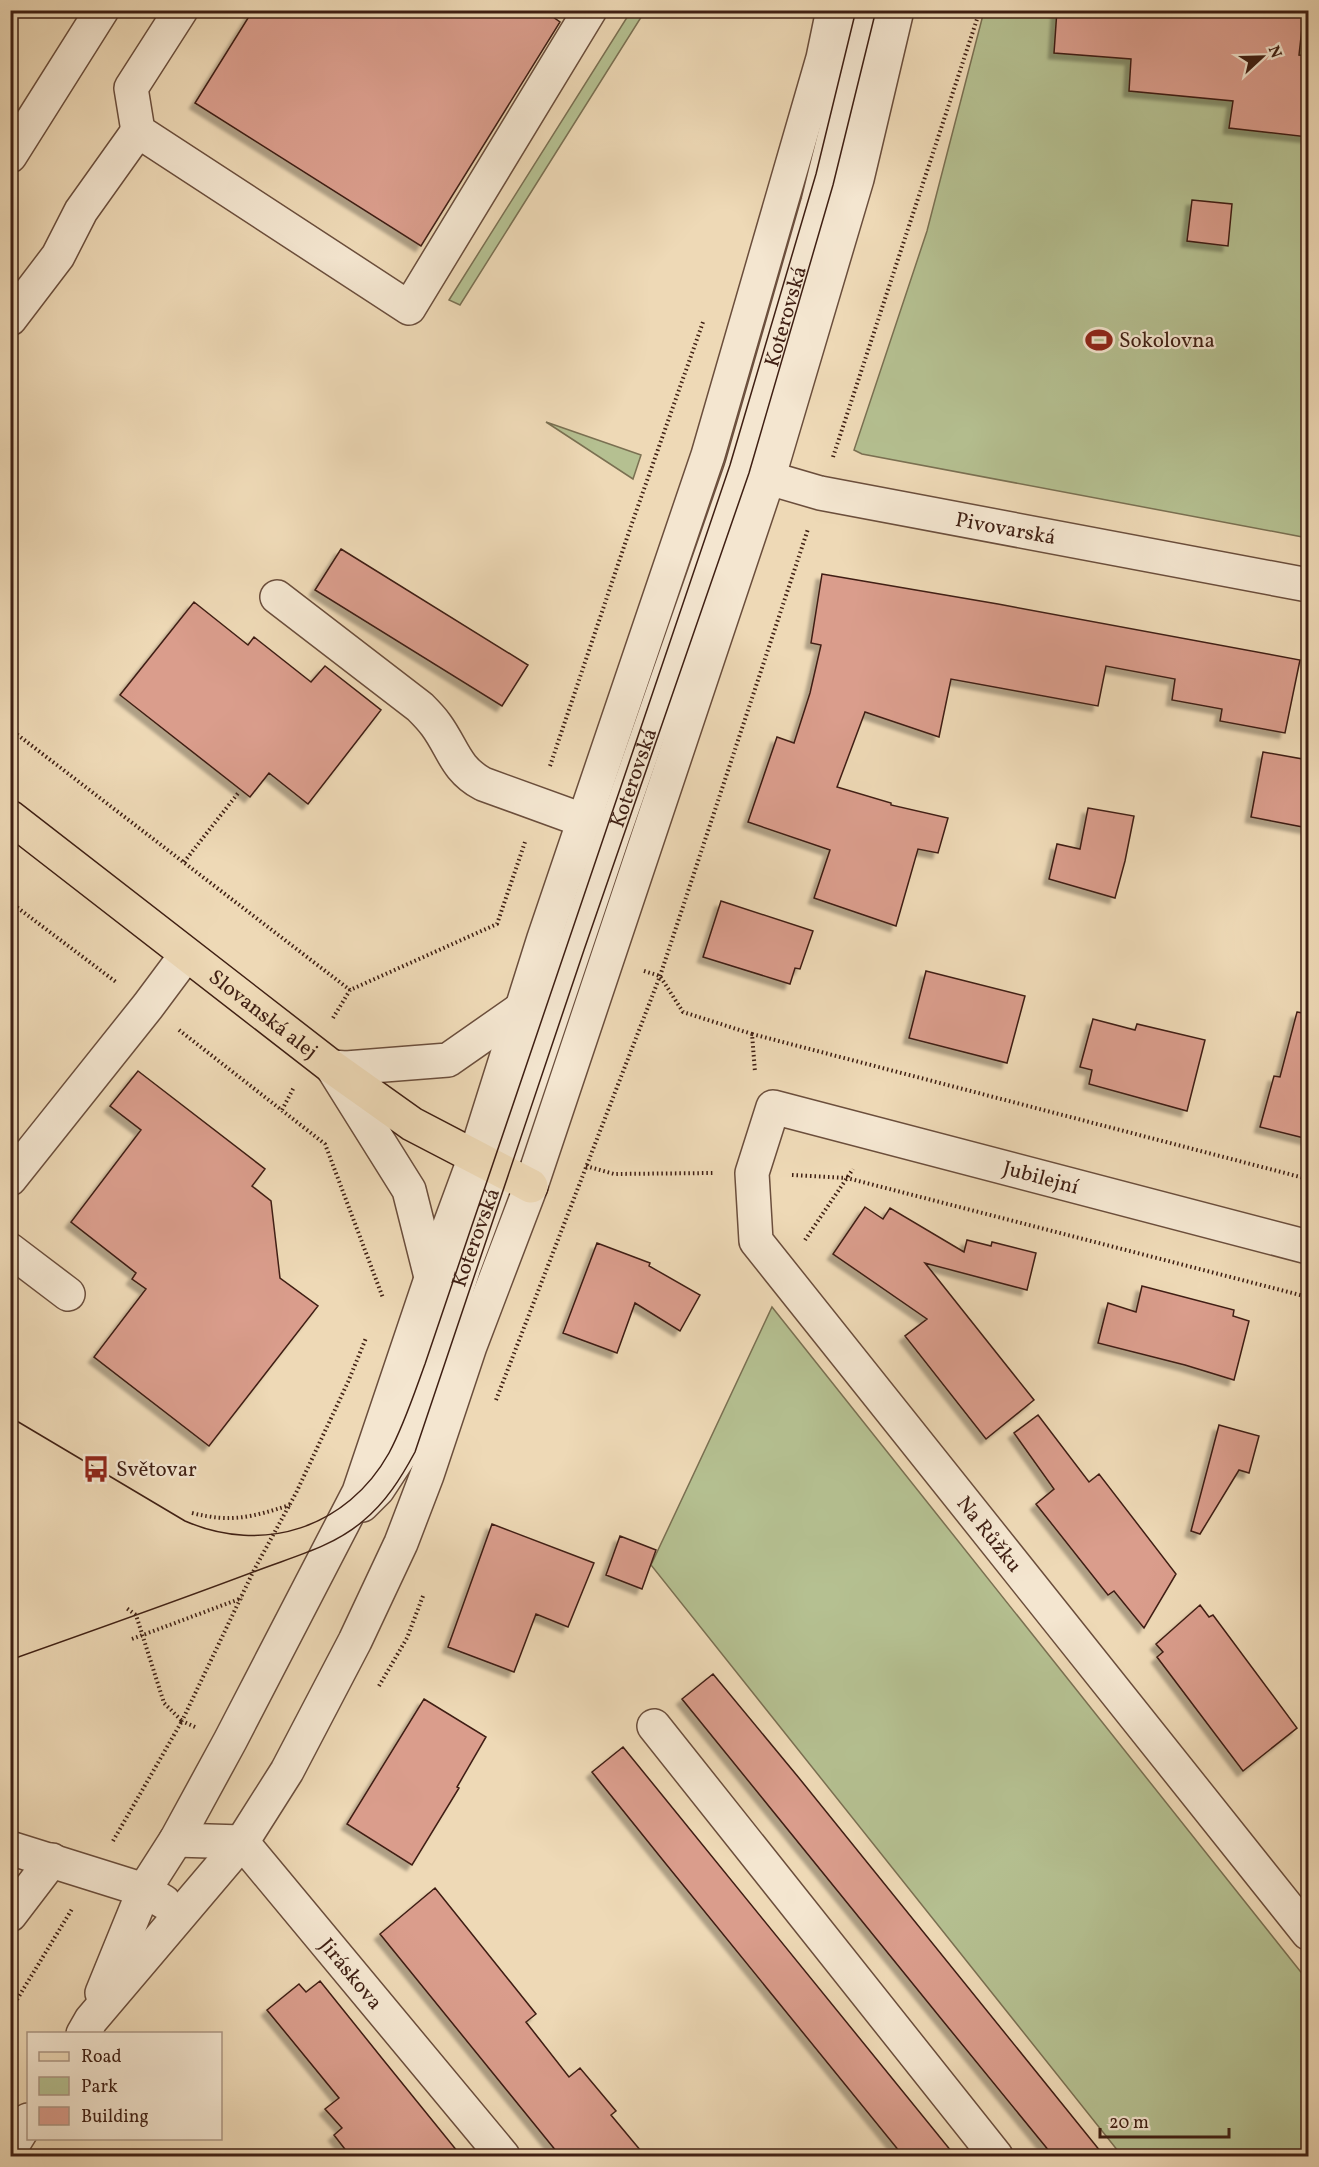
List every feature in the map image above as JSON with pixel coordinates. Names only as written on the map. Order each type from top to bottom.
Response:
[{"type":"main road","name":"Slovanská alej","points":[[10,817],[322,1059],[412,1124],[531,1186]]},
{"type":"street","points":[[10,156],[102,10]]},
{"type":"street","points":[[10,320],[58,256],[81,211],[138,131],[131,88],[180,10]]},
{"type":"street","points":[[138,131],[409,308],[590,10]]},
{"type":"street","name":"Koterovská","points":[[345,1520],[378,1489],[408,1443],[464,1267],[521,1009],[708,455],[823,57],[833,10]]},
{"type":"street","name":"Koterovská","points":[[488,1163],[640,758],[754,474],[866,10]]},
{"type":"street","name":"Koterovská","points":[[87,2027],[242,1842],[287,1771],[355,1641],[401,1543],[427,1476],[470,1346],[531,1186],[606,957],[754,474],[857,179],[897,10]]},
{"type":"street","name":"Pivovarská","points":[[708,455],[754,474],[820,493],[1308,585]]},
{"type":"street","points":[[277,597],[420,707],[437,725],[460,767],[470,777],[483,784],[585,821]]},
{"type":"street","points":[[10,1179],[186,955]]},
{"type":"street","points":[[322,1059],[346,1068],[448,1060],[521,1009]]},
{"type":"street","points":[[322,1059],[409,1190],[432,1281]]},
{"type":"street","name":"Jubilejní","points":[[772,1107],[1308,1247]]},
{"type":"street","name":"Na Růžku","points":[[772,1107],[752,1173],[756,1241],[1308,1933]]},
{"type":"street","points":[[87,2027],[144,1890],[176,1840],[230,1741],[359,1492],[432,1281],[488,1163]]},
{"type":"street","points":[[10,1250],[68,1294]]},
{"type":"street","points":[[654,1726],[996,2157]]},
{"type":"street","points":[[176,1840],[242,1842]]},
{"type":"street","name":"Jiráskova","points":[[242,1842],[503,2157]]},
{"type":"street","points":[[10,1848],[144,1890],[183,1913]]},
{"type":"street","points":[[10,1915],[52,1860]]},
{"type":"street","points":[[10,2149],[27,2122]]},
{"type":"path","points":[[495,1404],[660,976],[980,10]]},
{"type":"path","points":[[497,924],[624,545],[706,311]]},
{"type":"path","points":[[10,729],[350,990]]},
{"type":"path","points":[[184,862],[240,792]]},
{"type":"path","points":[[10,902],[325,1144],[383,1298],[380,1307]]},
{"type":"path","points":[[282,1110],[322,1059],[350,990],[497,924],[544,938]]},
{"type":"path","points":[[606,957],[660,976],[683,1012],[752,1034],[1308,1179]]},
{"type":"path","points":[[752,1034],[755,1076],[772,1107]]},
{"type":"path","points":[[782,1273],[877,1134]]},
{"type":"path","points":[[586,1167],[614,1174],[752,1173],[847,1178],[1308,1298]]},
{"type":"path","points":[[182,1721],[254,1570],[290,1505],[368,1334]]},
{"type":"path","points":[[192,1513],[214,1519],[251,1517],[290,1505]]},
{"type":"path","points":[[378,1688],[407,1638],[424,1593]]},
{"type":"path","points":[[132,1639],[242,1598]]},
{"type":"path","points":[[125,1607],[136,1615],[164,1703],[182,1721],[230,1741]]},
{"type":"green space","points":[[631,11],[645,11],[460,305],[449,300]]},
{"type":"green space","name":"Sokolovna","points":[[984,11],[1308,11],[1308,538],[862,454],[854,450],[927,231]]},
{"type":"green space","points":[[546,422],[641,455],[633,479]]},
{"type":"green space","points":[[772,1307],[1308,1981],[1308,2156],[1122,2156],[651,1565]]},
{"type":"building","points":[[253,10],[543,10],[560,22],[421,246],[195,103]]},
{"type":"building","points":[[1057,10],[1304,10],[1299,55],[1308,56],[1308,137],[1229,128],[1233,101],[1129,91],[1131,59],[1054,53]]},
{"type":"building","points":[[1192,200],[1232,204],[1228,246],[1187,241]]},
{"type":"building","points":[[341,549],[528,665],[502,706],[315,590]]},
{"type":"building","points":[[822,574],[1300,660],[1285,733],[1220,721],[1222,709],[1172,700],[1175,679],[1106,666],[1098,706],[951,679],[939,737],[865,712],[837,787],[891,803],[891,805],[948,818],[938,853],[918,849],[896,926],[814,898],[830,850],[748,822],[777,737],[794,743],[810,693],[821,645],[811,643]]},
{"type":"building","points":[[194,602],[248,645],[254,637],[311,682],[325,666],[381,710],[308,804],[269,773],[250,797],[120,695]]},
{"type":"building","points":[[1263,752],[1308,760],[1308,828],[1251,817]]},
{"type":"building","points":[[1088,808],[1134,816],[1115,898],[1049,879],[1057,844],[1080,849]]},
{"type":"building","points":[[721,901],[813,931],[800,969],[795,968],[790,984],[703,957]]},
{"type":"building","points":[[926,971],[1025,996],[1007,1063],[909,1038]]},
{"type":"building","points":[[1297,1012],[1308,1014],[1308,1139],[1260,1127],[1274,1076],[1280,1077]]},
{"type":"building","points":[[1093,1019],[1135,1030],[1137,1024],[1205,1040],[1187,1111],[1089,1084],[1092,1070],[1080,1067]]},
{"type":"building","points":[[138,1071],[265,1169],[252,1186],[271,1201],[280,1278],[318,1306],[209,1446],[94,1357],[146,1289],[132,1279],[136,1273],[71,1222],[141,1130],[110,1106]]},
{"type":"building","points":[[865,1207],[883,1219],[890,1208],[964,1252],[967,1240],[991,1246],[992,1242],[1036,1253],[1027,1290],[925,1263],[1034,1400],[986,1439],[905,1336],[927,1319],[833,1254]]},
{"type":"building","points":[[597,1243],[650,1263],[649,1266],[700,1295],[680,1331],[635,1303],[617,1353],[563,1333]]},
{"type":"building","points":[[1142,1286],[1234,1310],[1233,1316],[1249,1321],[1234,1380],[1098,1343],[1108,1303],[1136,1312]]},
{"type":"building","points":[[1038,1415],[1089,1482],[1099,1474],[1176,1574],[1144,1628],[1114,1591],[1108,1595],[1036,1504],[1054,1489],[1014,1433]]},
{"type":"building","points":[[1219,1425],[1259,1436],[1249,1473],[1239,1470],[1200,1534],[1191,1531]]},
{"type":"building","points":[[492,1524],[594,1563],[568,1627],[536,1614],[514,1672],[448,1647]]},
{"type":"building","points":[[620,1536],[656,1550],[642,1589],[606,1575]]},
{"type":"building","points":[[1200,1605],[1209,1617],[1213,1615],[1297,1728],[1243,1771],[1157,1657],[1163,1652],[1156,1644]]},
{"type":"building","points":[[713,1674],[1105,2157],[1054,2157],[943,2021],[682,1699]]},
{"type":"building","points":[[424,1699],[486,1737],[457,1787],[459,1788],[412,1865],[347,1824]]},
{"type":"building","points":[[623,1747],[956,2157],[904,2157],[666,1864],[592,1772]]},
{"type":"building","points":[[435,1888],[536,2014],[526,2022],[569,2077],[580,2068],[616,2111],[611,2115],[646,2157],[561,2157],[380,1934]]},
{"type":"building","points":[[320,1981],[462,2157],[351,2157],[334,2135],[342,2128],[325,2109],[339,2098],[267,2010],[299,1984],[306,1992]]},
{"type":"tram line","points":[[10,1417],[185,1521],[214,1531],[244,1535],[273,1534],[300,1528],[327,1516],[350,1500],[371,1479],[389,1453],[425,1364],[730,465],[816,174],[856,10]]},
{"type":"tram line","points":[[10,1660],[298,1556],[339,1538],[379,1506],[415,1452],[584,950],[749,473],[833,185],[876,10]]},
{"type":"place","name":"Sokolovna","points":[[1099,340]]},
{"type":"place","name":"Světovar","points":[[96,1469]]}]
